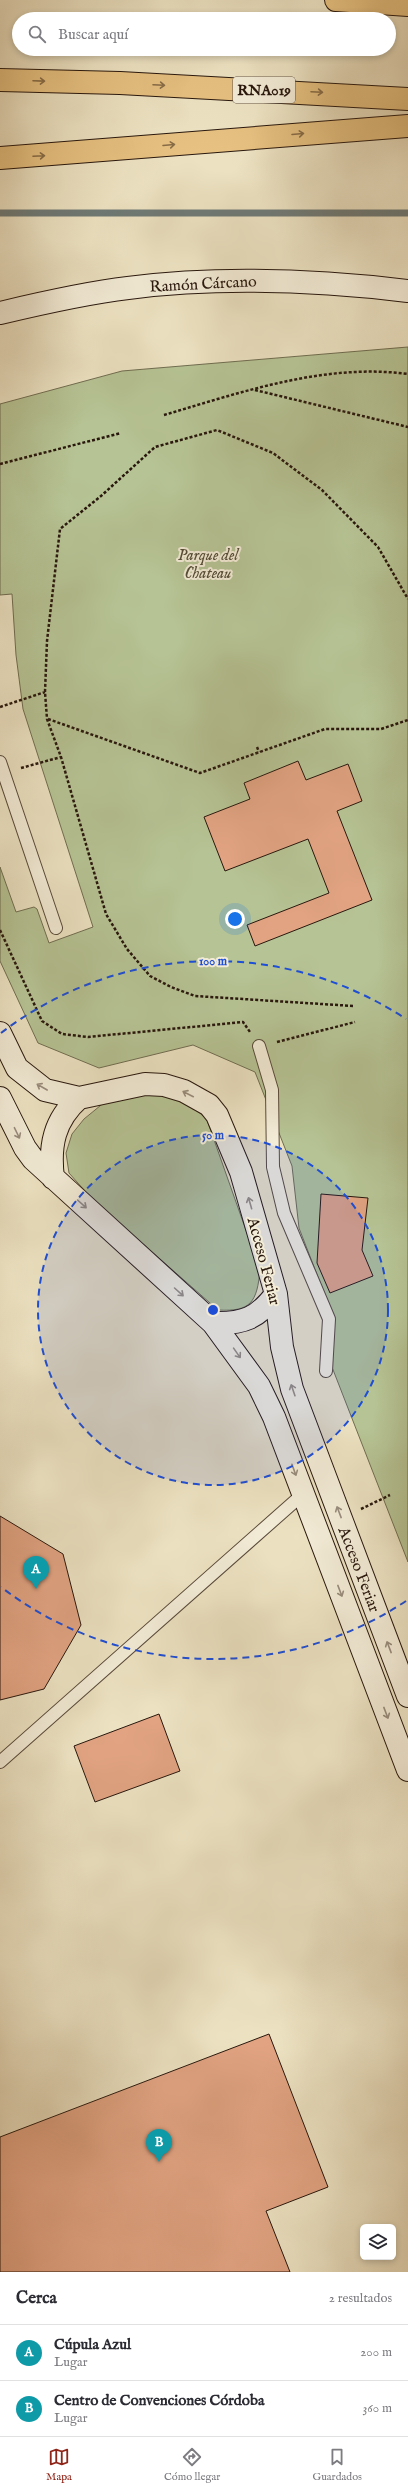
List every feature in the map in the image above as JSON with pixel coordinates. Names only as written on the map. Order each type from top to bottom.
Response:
[{"type":"highway","points":[[336,0],[408,5]]},
{"type":"highway","name":"RNA019","points":[[0,80],[120,83],[408,99]]},
{"type":"highway","points":[[0,158],[408,126]]},
{"type":"main road","name":"Ramón Cárcano","points":[[0,312],[128,288],[225,281],[302,281],[408,291]]},
{"type":"main road","name":"Acceso Feriar","points":[[0,1033],[17,1068],[29,1079],[46,1090],[79,1098],[145,1084],[164,1085],[184,1091],[209,1105],[218,1115],[241,1172],[276,1294],[287,1371],[408,1696]]},
{"type":"main road","name":"Acceso Feriar","points":[[0,1098],[25,1148],[33,1159],[213,1323],[259,1386],[274,1417],[408,1770]]},
{"type":"main road","points":[[54,1178],[51,1146],[58,1126],[70,1107],[79,1098]]},
{"type":"main road","points":[[213,1323],[240,1322],[253,1317],[265,1309],[276,1294]]},
{"type":"lane","points":[[2,768],[56,928]]},
{"type":"lane","points":[[259,1046],[272,1090],[273,1166],[284,1213],[330,1319],[326,1372]]},
{"type":"lane","points":[[0,1762],[302,1494]]},
{"type":"path","points":[[164,415],[253,389],[322,375],[392,372],[408,374]]},
{"type":"path","points":[[253,389],[408,427]]},
{"type":"path","points":[[353,1006],[195,996],[171,988],[150,976],[127,949],[106,914],[61,757],[47,719],[45,692],[47,641],[60,529],[101,496],[155,447],[217,430],[273,453],[322,490],[378,547],[408,599]]},
{"type":"path","points":[[0,464],[121,433]]},
{"type":"path","points":[[0,707],[45,692]]},
{"type":"path","points":[[47,719],[200,773],[325,729],[381,729],[408,720]]},
{"type":"path","points":[[257,747],[259,752]]},
{"type":"path","points":[[2,768],[61,757]]},
{"type":"path","points":[[0,930],[42,1021],[62,1034],[88,1037],[243,1022],[259,1046],[355,1022]]},
{"type":"path","points":[[341,1519],[390,1495]]},
{"type":"green space","name":"Parque del Chateau","points":[[408,347],[408,1562],[330,1362],[323,1290],[299,1228],[292,1166],[255,1072],[193,1045],[99,1068],[38,1043],[0,961],[0,867],[16,912],[34,907],[37,909],[49,943],[93,927],[23,709],[16,655],[12,594],[0,595],[0,404],[122,371]]},
{"type":"green space","points":[[138,1093],[158,1094],[176,1098],[191,1106],[207,1120],[260,1270],[257,1290],[250,1303],[245,1307],[229,1310],[218,1310],[94,1201],[69,1173],[66,1153],[72,1134],[84,1119],[106,1101]]},
{"type":"building","points":[[298,761],[306,780],[348,764],[362,801],[337,811],[372,900],[255,946],[247,925],[329,893],[308,839],[225,871],[204,817],[250,799],[244,783]]},
{"type":"building","points":[[321,1194],[368,1198],[362,1250],[373,1276],[330,1293],[317,1263]]},
{"type":"building","points":[[0,1516],[63,1554],[81,1625],[44,1689],[0,1700]]},
{"type":"building","points":[[159,1714],[180,1771],[95,1802],[74,1746]]},
{"type":"building","points":[[269,2034],[328,2187],[266,2211],[290,2272],[0,2272],[0,2137]]},
{"type":"waterway","points":[[0,213],[408,213]]},
{"type":"place","name":"Cúpula Azul","points":[[36,1589]]},
{"type":"place","name":"Centro de Convenciones Córdoba","points":[[159,2162]]}]
